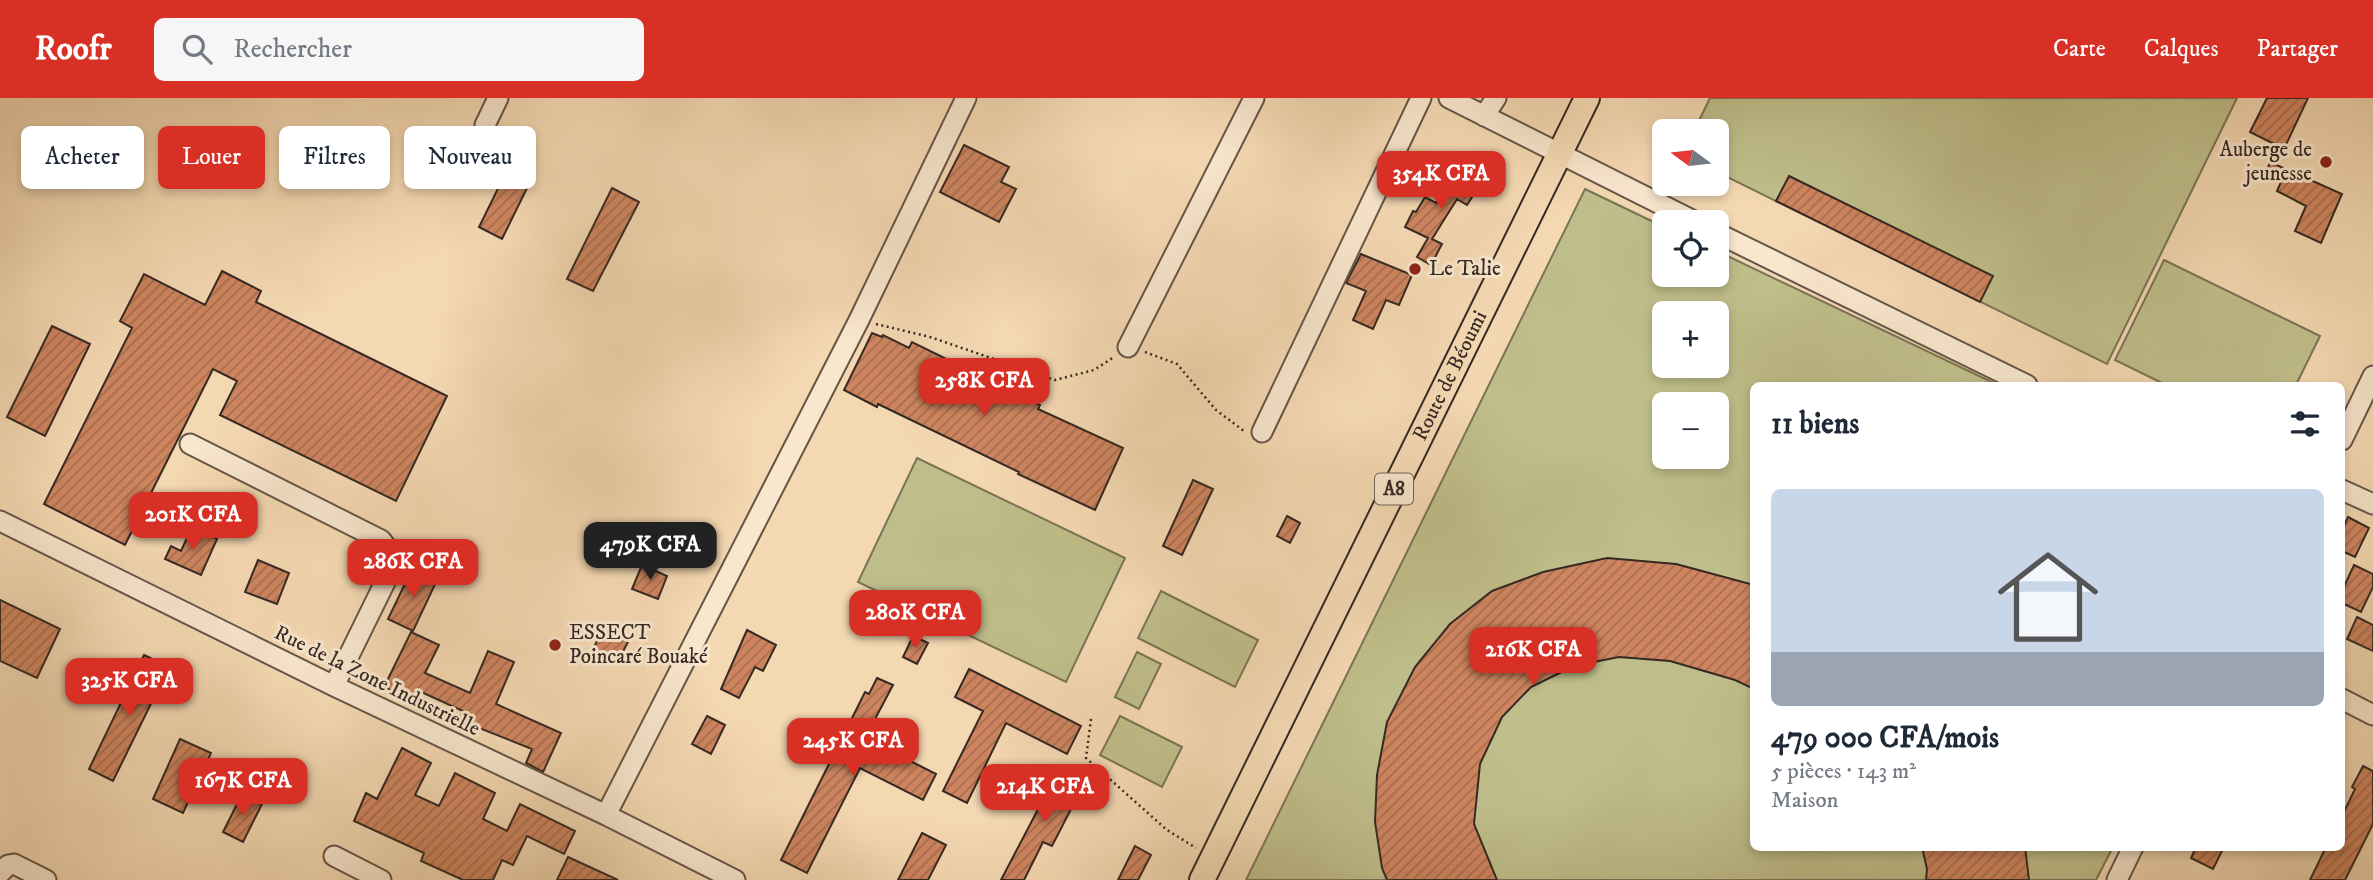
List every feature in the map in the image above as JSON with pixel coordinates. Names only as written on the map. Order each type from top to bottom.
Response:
[{"type":"main road","name":"Route de Béoumi","points":[[1207,869],[1586,98]]},
{"type":"street","points":[[485,125],[498,98]]},
{"type":"street","points":[[606,815],[859,320],[966,98]]},
{"type":"street","points":[[1128,347],[1254,98]]},
{"type":"street","points":[[1262,432],[1420,98]]},
{"type":"street","points":[[1449,98],[1672,210]]},
{"type":"street","points":[[1484,116],[1496,98]]},
{"type":"street","points":[[1729,239],[2021,382]]},
{"type":"street","points":[[2345,434],[2373,376]]},
{"type":"street","points":[[190,444],[381,540],[391,553],[392,568],[334,687]]},
{"type":"street","points":[[2345,491],[2373,503]]},
{"type":"street","name":"Rue de la Zone Industrielle","points":[[0,521],[334,687],[606,815],[735,880]]},
{"type":"street","points":[[2345,701],[2373,715]]},
{"type":"street","points":[[2117,880],[2131,851]]},
{"type":"street","points":[[334,856],[381,880]]},
{"type":"street","points":[[0,873],[8,865],[14,864],[46,880]]},
{"type":"path","points":[[859,320],[943,341],[1055,380],[1094,370],[1128,347],[1177,365],[1216,410],[1241,431],[1262,432]]},
{"type":"path","points":[[1091,719],[1086,758],[1207,869]]},
{"type":"shaded area","points":[[1710,98],[2237,98],[2107,364],[1729,178],[1729,119],[1700,119]]},
{"type":"shaded area","points":[[1585,189],[1652,221],[1652,287],[1729,287],[1729,257],[1992,382],[1750,382],[1750,851],[2111,851],[2096,880],[1246,880]]},
{"type":"shaded area","points":[[2164,260],[2320,336],[2297,382],[2160,382],[2115,360]]},
{"type":"shaded area","points":[[917,458],[1125,558],[1066,682],[858,582]]},
{"type":"shaded area","points":[[1161,591],[1258,640],[1235,687],[1138,638]]},
{"type":"shaded area","points":[[1137,652],[1161,664],[1139,709],[1115,697]]},
{"type":"shaded area","points":[[1120,716],[1182,747],[1162,787],[1100,755]]},
{"type":"building","points":[[2267,98],[2308,98],[2284,149],[2250,132]]},
{"type":"building","points":[[964,145],[1009,167],[1001,182],[1016,189],[999,222],[940,192]]},
{"type":"building","points":[[2270,162],[2342,194],[2321,243],[2295,231],[2306,206],[2277,191],[2281,182],[2265,176]]},
{"type":"building","points":[[1471,167],[1482,173],[1476,184],[1479,186],[1467,205],[1457,199],[1432,239],[1442,244],[1431,265],[1417,257],[1428,238],[1405,227],[1413,211],[1416,212],[1425,197],[1436,203],[1454,172],[1464,178]]},
{"type":"building","points":[[1789,176],[1993,276],[1980,302],[1776,201]]},
{"type":"building","points":[[612,188],[639,202],[593,291],[567,279]]},
{"type":"building","points":[[498,189],[527,189],[502,239],[479,227]]},
{"type":"building","points":[[1361,254],[1412,275],[1399,305],[1386,300],[1373,329],[1353,320],[1366,291],[1346,283]]},
{"type":"building","points":[[222,271],[261,291],[256,302],[447,396],[396,501],[220,415],[237,381],[213,369],[125,545],[44,504],[132,328],[120,321],[144,274],[205,305]]},
{"type":"building","points":[[52,326],[90,344],[45,436],[7,417]]},
{"type":"building","points":[[872,333],[882,337],[883,335],[909,348],[912,342],[1040,405],[1038,409],[1123,448],[1095,510],[844,390]]},
{"type":"building","points":[[1193,480],[1213,489],[1182,555],[1163,546]]},
{"type":"building","points":[[1287,516],[1300,523],[1290,543],[1277,536]]},
{"type":"building","points":[[2348,517],[2369,528],[2355,557],[2345,552],[2345,524]]},
{"type":"building","points":[[192,527],[217,539],[201,575],[165,559],[171,546],[181,551]]},
{"type":"building","points":[[1607,558],[1676,564],[1750,584],[1750,687],[1735,680],[1670,661],[1619,657],[1574,666],[1531,687],[1502,717],[1480,764],[1474,824],[1497,880],[1387,880],[1382,868],[1375,822],[1377,775],[1387,722],[1415,667],[1450,624],[1492,591],[1543,572]]},
{"type":"building","points":[[258,560],[289,573],[277,604],[245,592]]},
{"type":"building","points":[[642,565],[667,576],[658,599],[632,589]]},
{"type":"building","points":[[2354,565],[2373,574],[2373,587],[2361,612],[2345,604],[2345,584]]},
{"type":"building","points":[[413,567],[438,578],[413,631],[388,619]]},
{"type":"building","points":[[0,600],[60,629],[37,678],[0,661]]},
{"type":"building","points":[[2357,617],[2373,625],[2373,651],[2347,639]]},
{"type":"building","points":[[603,629],[628,642],[617,663],[606,657],[602,664],[589,657]]},
{"type":"building","points":[[747,630],[776,645],[763,671],[755,667],[739,698],[721,689]]},
{"type":"building","points":[[411,632],[439,645],[425,673],[470,693],[488,651],[514,662],[496,704],[561,733],[543,772],[526,763],[532,749],[459,720],[463,711],[417,690],[412,701],[384,687]]},
{"type":"building","points":[[913,636],[928,643],[917,664],[903,657]]},
{"type":"building","points":[[144,655],[169,667],[113,781],[89,769]]},
{"type":"building","points":[[969,669],[1081,726],[1067,754],[1006,723],[967,803],[943,791],[983,711],[955,697]]},
{"type":"building","points":[[877,678],[893,685],[865,738],[936,774],[923,800],[860,768],[807,873],[781,860],[865,692],[869,694]]},
{"type":"building","points":[[707,716],[725,725],[711,754],[692,744]]},
{"type":"building","points":[[180,739],[211,753],[183,813],[153,799]]},
{"type":"building","points":[[402,748],[431,763],[415,795],[439,806],[455,773],[495,793],[483,819],[507,831],[520,804],[575,831],[564,854],[527,836],[513,865],[502,860],[493,880],[463,880],[421,861],[424,853],[354,821],[366,793],[377,799]]},
{"type":"building","points":[[2363,766],[2373,771],[2373,824],[2345,880],[2310,880],[2324,851],[2345,851],[2345,810],[2355,789],[2352,787]]},
{"type":"building","points":[[1059,769],[1085,782],[1052,846],[1043,842],[1024,880],[1001,880]]},
{"type":"building","points":[[242,794],[262,804],[243,842],[223,832]]},
{"type":"building","points":[[922,833],[946,845],[928,880],[898,880]]},
{"type":"building","points":[[1135,846],[1151,855],[1138,880],[1118,880]]},
{"type":"building","points":[[1923,851],[2025,851],[2029,880],[1926,880],[1927,869]]},
{"type":"building","points":[[2194,851],[2222,851],[2213,869],[2191,858]]},
{"type":"building","points":[[568,857],[618,880],[557,880]]},
{"type":"place","name":"Auberge de jeunesse","points":[[2326,162]]},
{"type":"place","name":"Le Talie","points":[[1415,269]]},
{"type":"place","name":"ESSECT Poincaré Bouaké","points":[[555,645]]}]
